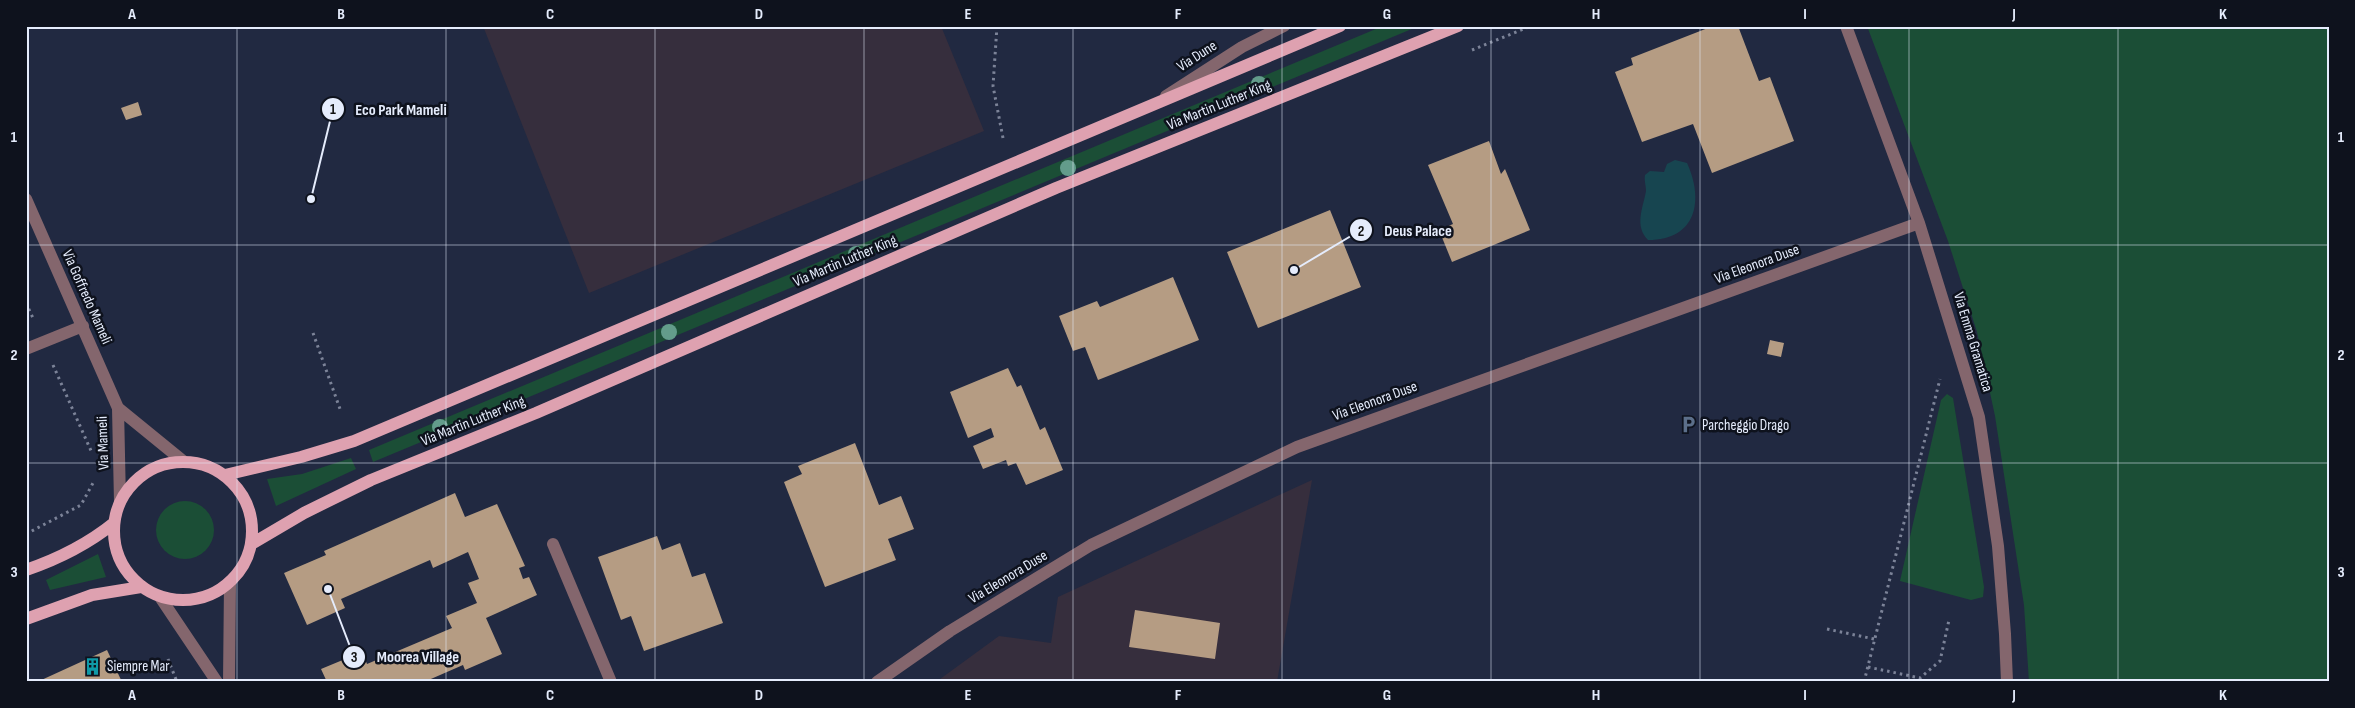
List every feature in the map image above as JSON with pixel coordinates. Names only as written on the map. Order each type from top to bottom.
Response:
[{"type":"main road","name":"Via Martin Luther King","points":[[225,475],[354,441],[1340,26]]},
{"type":"main road","name":"Via Martin Luther King","points":[[253,543],[304,513],[371,480],[545,409],[1056,188],[1458,26]]},
{"type":"main road","points":[[183,461],[205,465],[225,475],[238,488],[248,504],[253,522],[253,543],[245,565],[230,583],[212,595],[190,601],[160,597],[142,587],[130,576],[122,564],[115,544],[114,523],[120,502],[131,485],[145,472],[163,464],[183,461]]},
{"type":"main road","points":[[26,570],[80,547],[96,538],[114,523]]},
{"type":"main road","points":[[26,619],[92,595],[142,587]]},
{"type":"street","name":"Via Dune","points":[[1155,103],[1242,46],[1284,26]]},
{"type":"street","name":"Via Emma Gramatica","points":[[1846,26],[1919,223],[1979,417],[1998,546],[2007,682]]},
{"type":"street","name":"Via Goffredo Mameli","points":[[26,199],[118,408]]},
{"type":"street","name":"Via Eleonora Duse","points":[[877,682],[950,631],[1091,545],[1297,447],[1919,223]]},
{"type":"street","points":[[26,349],[83,326]]},
{"type":"street","name":"Via Mameli","points":[[118,408],[183,461]]},
{"type":"street","name":"Via Mameli","points":[[118,408],[120,502]]},
{"type":"street","points":[[553,544],[611,682]]},
{"type":"street","points":[[228,682],[230,583]]},
{"type":"street","points":[[160,597],[217,682]]},
{"type":"path","points":[[997,26],[993,86],[1003,138]]},
{"type":"path","points":[[26,303],[93,455]]},
{"type":"path","points":[[313,333],[340,409]]},
{"type":"path","points":[[1864,682],[1942,370]]},
{"type":"path","points":[[26,534],[81,505],[94,482]]},
{"type":"path","points":[[1868,667],[1920,678],[1940,661],[1949,620]]},
{"type":"path","points":[[1827,629],[1874,639]]},
{"type":"path","points":[[166,654],[178,682]]},
{"type":"shaded area","points":[[483,26],[941,26],[984,131],[589,293]]},
{"type":"shaded area","points":[[1383,26],[1419,26],[373,462],[369,450]]},
{"type":"shaded area","points":[[1867,26],[2329,26],[2329,682],[2029,682],[2024,605],[1995,416],[1977,332],[1948,241]]},
{"type":"shaded area","points":[[1675,160],[1687,163],[1692,177],[1695,204],[1692,215],[1686,225],[1677,233],[1664,238],[1648,240],[1641,229],[1640,223],[1646,191],[1645,175],[1650,171],[1664,172],[1667,164]]},
{"type":"shaded area","points":[[1947,394],[1953,398],[1984,587],[1983,597],[1971,600],[1900,581],[1941,400]]},
{"type":"shaded area","points":[[351,458],[356,469],[276,506],[267,479],[302,474]]},
{"type":"shaded area","points":[[1312,480],[1277,682],[936,682],[999,636],[1051,643],[1058,597]]},
{"type":"shaded area","points":[[185,501],[196,503],[209,514],[214,530],[212,541],[201,554],[185,559],[174,557],[161,546],[156,530],[158,519],[169,506]]},
{"type":"shaded area","points":[[98,554],[106,577],[50,590],[46,580]]},
{"type":"building","points":[[1713,26],[1738,26],[1759,81],[1770,77],[1794,141],[1712,173],[1693,124],[1642,142],[1615,72],[1633,65],[1631,58]]},
{"type":"building","points":[[138,102],[142,115],[126,120],[121,108]]},
{"type":"building","points":[[1489,141],[1501,174],[1505,169],[1530,230],[1452,262],[1439,230],[1453,224],[1428,165]]},
{"type":"building","points":[[1330,210],[1361,287],[1258,328],[1227,252]]},
{"type":"building","points":[[1173,277],[1199,340],[1098,380],[1085,347],[1073,351],[1059,316],[1097,301],[1100,307]]},
{"type":"building","points":[[1770,340],[1784,343],[1781,357],[1767,354]]},
{"type":"building","points":[[1008,368],[1017,387],[1021,385],[1040,430],[1045,427],[1063,470],[1026,485],[1016,463],[1008,466],[1006,460],[983,469],[973,446],[994,437],[991,428],[968,438],[950,392]]},
{"type":"building","points":[[855,443],[879,505],[901,496],[914,529],[888,539],[896,560],[825,587],[784,482],[802,474],[798,466]]},
{"type":"building","points":[[455,493],[465,517],[497,504],[525,566],[519,568],[523,579],[529,577],[537,595],[486,618],[502,654],[465,670],[463,665],[424,682],[327,682],[321,669],[362,652],[367,664],[452,628],[446,616],[477,603],[468,583],[479,579],[468,552],[433,568],[430,560],[341,599],[345,608],[307,625],[284,573],[326,555],[324,551]]},
{"type":"building","points":[[657,536],[662,550],[680,543],[692,577],[705,573],[723,623],[644,651],[631,616],[621,620],[598,557]]},
{"type":"building","points":[[1135,610],[1220,623],[1215,659],[1129,647]]},
{"type":"building","name":"Siempre Mar","points":[[107,650],[122,682],[37,682]]},
{"type":"place","name":"Eco Park Mameli","points":[[311,199]]},
{"type":"place","name":"Deus Palace","points":[[1294,270]]},
{"type":"place","name":"Parcheggio Drago","points":[[1688,425]]},
{"type":"place","name":"Moorea Village","points":[[328,589]]},
{"type":"place","name":"Siempre Mar","points":[[93,666]]}]
